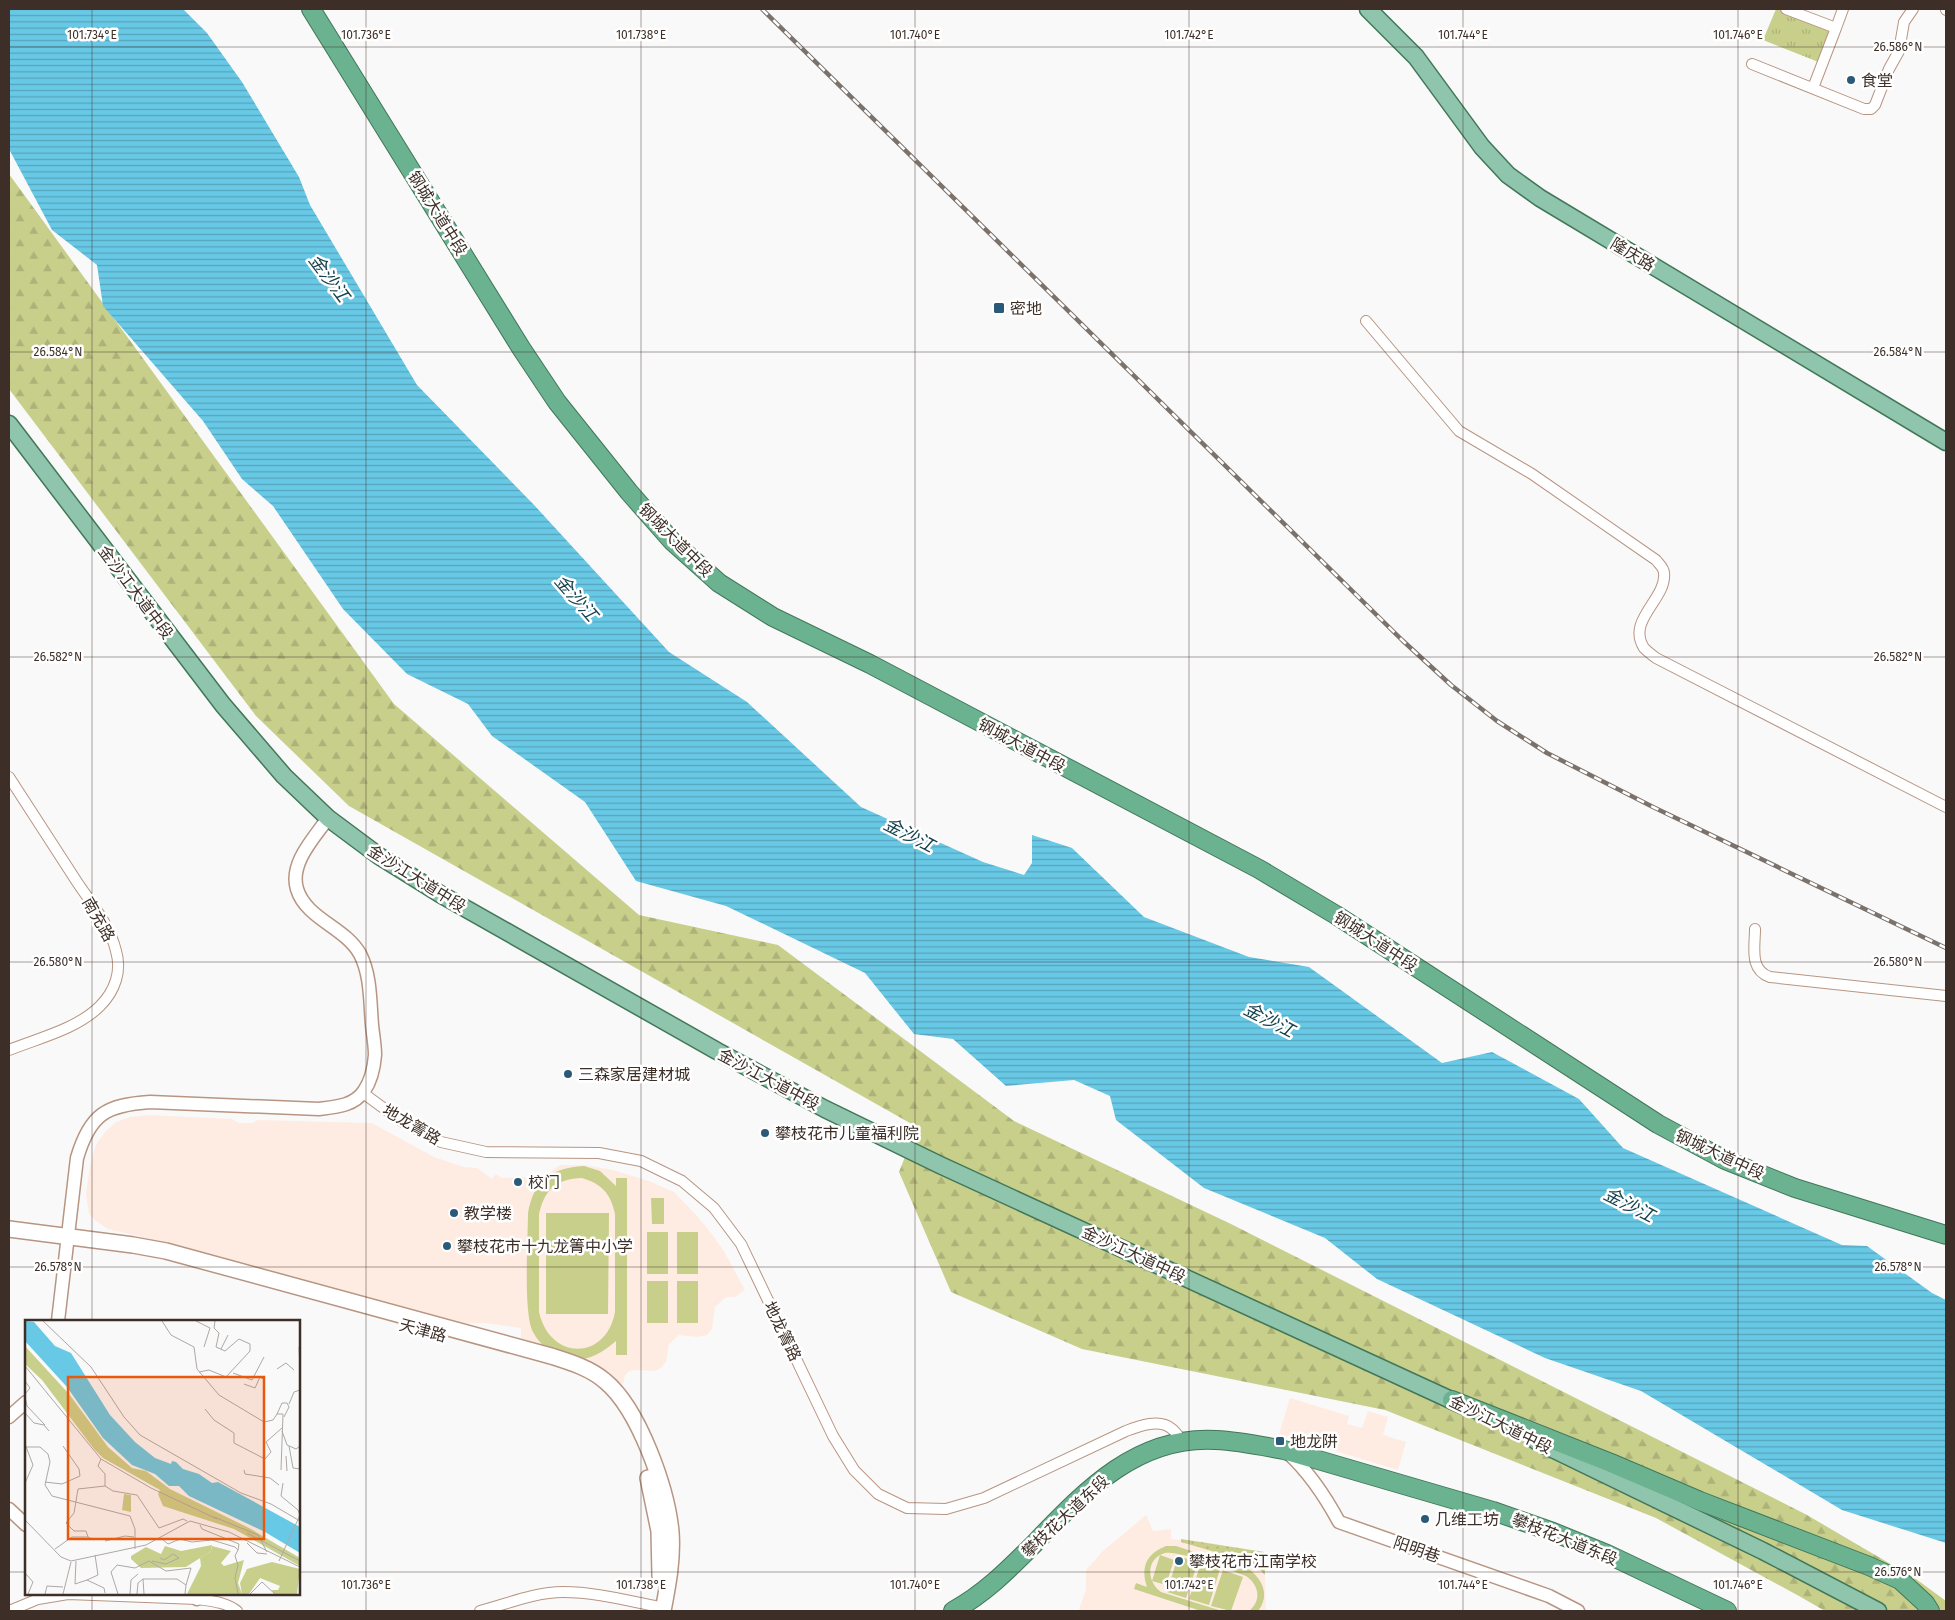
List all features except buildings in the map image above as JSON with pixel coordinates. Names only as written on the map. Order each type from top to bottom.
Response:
[{"type":"highway","name":"钢城大道中段","points":[[312,9],[521,348],[557,402],[629,492],[654,520],[672,540],[719,583],[773,617],[870,664],[1259,869],[1336,915],[1658,1124],[1725,1160],[1795,1188],[1946,1235]]},
{"type":"highway","points":[[1452,1400],[1509,1425],[1869,1566],[1900,1580],[1930,1611]]},
{"type":"highway","name":"攀枝花大道东段","points":[[953,1611],[969,1602],[1004,1574],[1075,1502],[1099,1480],[1125,1462],[1152,1450],[1182,1442],[1214,1439],[1284,1450],[1493,1511],[1553,1532],[1607,1554],[1727,1611]]},
{"type":"highway","name":"攀枝花大道东段","points":[[974,1611],[1010,1582],[1081,1510],[1106,1488],[1132,1471],[1159,1458],[1189,1450],[1221,1447],[1255,1451],[1507,1524],[1621,1571],[1708,1611]]},
{"type":"main road","name":"隆庆路","points":[[1368,9],[1416,57],[1482,147],[1508,175],[1549,203],[1946,442]]},
{"type":"main road","name":"金沙江大道中段","points":[[9,424],[222,705],[284,776],[328,818],[379,856],[440,894],[699,1042],[825,1109],[940,1165],[1452,1400]]},
{"type":"main road","points":[[9,1229],[67,1241]]},
{"type":"main road","name":"天津路","points":[[9,1239],[67,1241],[189,1267],[549,1364],[565,1369],[588,1382],[606,1396],[623,1418],[631,1433],[648,1480],[661,1545],[657,1609]]},
{"type":"main road","name":"金沙江大道中段","points":[[1509,1425],[1763,1551],[1878,1611]]},
{"type":"street","points":[[1786,9],[1836,28]]},
{"type":"street","points":[[1813,88],[1843,9]]},
{"type":"street","points":[[1752,64],[1864,109],[1870,109],[1875,105],[1889,69],[1899,50],[1904,22],[1913,9]]},
{"type":"street","points":[[1366,321],[1459,431],[1532,474],[1656,560],[1664,571],[1664,584],[1644,616],[1640,635],[1644,648],[1656,658],[1946,807]]},
{"type":"street","name":"南充路","points":[[9,777],[105,924],[117,952],[118,967],[117,981],[111,993],[102,1005],[90,1015],[76,1023],[9,1050]]},
{"type":"street","points":[[58,1320],[77,1158],[82,1139],[93,1122],[108,1110],[127,1103],[150,1102],[320,1109],[346,1105],[363,1093],[372,1076],[375,1055],[366,971],[360,954],[349,940],[314,913],[304,902],[297,889],[296,875],[301,857],[328,818]]},
{"type":"street","points":[[1756,929],[1755,961],[1757,969],[1762,975],[1946,996]]},
{"type":"street","name":"地龙箐路","points":[[363,1093],[401,1121],[441,1142],[486,1152],[599,1153],[641,1161],[682,1180],[714,1208],[741,1244],[833,1436],[854,1470],[878,1494],[907,1508],[946,1509],[984,1498],[1126,1430],[1144,1424],[1159,1424],[1171,1427],[1182,1442]]},
{"type":"street","points":[[9,1417],[25,1403]]},
{"type":"street","name":"阳明巷","points":[[1284,1450],[1299,1463],[1321,1491],[1339,1522],[1549,1596],[1578,1611]]},
{"type":"street","points":[[9,1509],[25,1524]]},
{"type":"street","points":[[480,1611],[532,1597],[562,1592],[592,1594],[657,1609]]},
{"type":"street","points":[[9,1611],[38,1600],[63,1595]]},
{"type":"street","points":[[132,1595],[196,1596],[232,1607],[237,1611]]},
{"type":"shaded area","name":"攀枝花市十九龙箐中小学","points":[[148,1115],[232,1119],[239,1123],[252,1123],[258,1120],[372,1123],[434,1157],[464,1167],[477,1168],[492,1179],[496,1174],[501,1178],[534,1177],[538,1173],[543,1177],[560,1165],[585,1165],[613,1170],[649,1181],[674,1192],[711,1233],[724,1251],[745,1290],[735,1297],[726,1297],[715,1307],[712,1329],[707,1335],[698,1337],[679,1335],[669,1344],[666,1362],[661,1368],[655,1371],[629,1371],[625,1375],[623,1384],[521,1346],[521,1328],[470,1323],[452,1328],[155,1240],[108,1229],[89,1214],[86,1194],[91,1161],[96,1145],[105,1132],[116,1122],[130,1117]]},
{"type":"shaded area","points":[[1290,1398],[1349,1416],[1347,1424],[1362,1428],[1368,1411],[1388,1417],[1383,1435],[1406,1442],[1398,1470],[1279,1434]]},
{"type":"shaded area","name":"攀枝花市江南学校","points":[[1146,1515],[1153,1531],[1171,1529],[1171,1539],[1198,1541],[1264,1552],[1266,1611],[1086,1611],[1079,1609],[1086,1590],[1086,1570],[1103,1551]]},
{"type":"green space","points":[[1776,9],[1781,9],[1834,29],[1821,63],[1763,40]]},
{"type":"green space","points":[[9,174],[394,704],[639,915],[778,945],[1014,1121],[1231,1224],[1807,1515],[1916,1579],[1946,1601],[1946,1611],[1825,1611],[1656,1518],[1385,1410],[1082,1349],[951,1292],[899,1172],[917,1127],[349,806],[256,716],[9,389]]},
{"type":"green space","points":[[584,1166],[600,1171],[616,1186],[616,1178],[627,1178],[627,1355],[616,1355],[616,1341],[592,1357],[578,1360],[564,1358],[554,1354],[542,1345],[533,1332],[530,1322],[527,1293],[528,1213],[535,1192],[540,1184],[553,1173],[572,1167]],"holes":[[[582,1178],[589,1180],[608,1195],[615,1214],[615,1312],[610,1328],[601,1340],[590,1346],[578,1349],[554,1340],[545,1328],[539,1312],[539,1215],[544,1198],[553,1187],[573,1179]]]},
{"type":"green space","points":[[651,1198],[664,1198],[664,1224],[652,1224]]},
{"type":"green space","points":[[546,1213],[609,1213],[608,1314],[546,1314]]},
{"type":"green space","points":[[647,1232],[668,1232],[668,1274],[647,1274]]},
{"type":"green space","points":[[677,1232],[698,1232],[698,1274],[677,1274]]},
{"type":"green space","points":[[647,1281],[668,1281],[668,1323],[647,1323]]},
{"type":"green space","points":[[677,1281],[698,1281],[698,1323],[677,1323]]},
{"type":"green space","points":[[1181,1539],[1264,1552],[1265,1575],[1256,1565],[1249,1562],[1181,1542]]},
{"type":"green space","points":[[1166,1546],[1176,1546],[1250,1570],[1261,1583],[1264,1594],[1262,1605],[1258,1611],[1249,1611],[1256,1602],[1257,1593],[1254,1584],[1246,1576],[1181,1554],[1165,1553],[1154,1560],[1150,1571],[1156,1588],[1161,1592],[1222,1611],[1201,1611],[1134,1589],[1136,1583],[1147,1587],[1144,1573],[1147,1562],[1154,1553]]},
{"type":"green space","points":[[1160,1555],[1174,1560],[1166,1585],[1152,1581]]},
{"type":"green space","points":[[1178,1556],[1198,1562],[1186,1598],[1167,1592]]},
{"type":"green space","points":[[1201,1563],[1220,1569],[1209,1605],[1189,1599]]},
{"type":"green space","points":[[1223,1570],[1243,1577],[1231,1611],[1211,1606]]},
{"type":"water","name":"金沙江","points":[[9,9],[183,9],[207,33],[242,82],[299,177],[310,205],[417,385],[535,506],[669,652],[747,702],[861,807],[983,862],[1024,875],[1032,863],[1032,835],[1072,848],[1144,917],[1249,957],[1309,967],[1442,1063],[1492,1052],[1579,1099],[1623,1148],[1842,1245],[1867,1246],[1932,1293],[1946,1300],[1946,1543],[1842,1510],[1641,1391],[1545,1358],[1377,1279],[1325,1238],[1204,1188],[1116,1120],[1110,1096],[1074,1080],[1006,1086],[953,1039],[914,1034],[865,973],[726,906],[636,881],[585,802],[492,736],[468,704],[407,674],[343,609],[273,506],[242,479],[203,421],[103,306],[97,265],[52,230],[9,149]]},
{"type":"railway","points":[[762,9],[1402,640],[1451,685],[1497,721],[1547,753],[1653,807],[1946,948]]},
{"type":"place","name":"食堂","points":[[1851,80]]},
{"type":"place","name":"密地","points":[[999,308]]},
{"type":"place","name":"三森家居建材城","points":[[568,1074]]},
{"type":"place","name":"攀枝花市儿童福利院","points":[[765,1133]]},
{"type":"place","name":"校门","points":[[518,1182]]},
{"type":"place","name":"教学楼","points":[[454,1213]]},
{"type":"place","name":"攀枝花市十九龙箐中小学","points":[[447,1246]]},
{"type":"place","name":"地龙阱","points":[[1280,1441]]},
{"type":"place","name":"几维工坊","points":[[1425,1519]]},
{"type":"place","name":"攀枝花市江南学校","points":[[1179,1561]]}]
